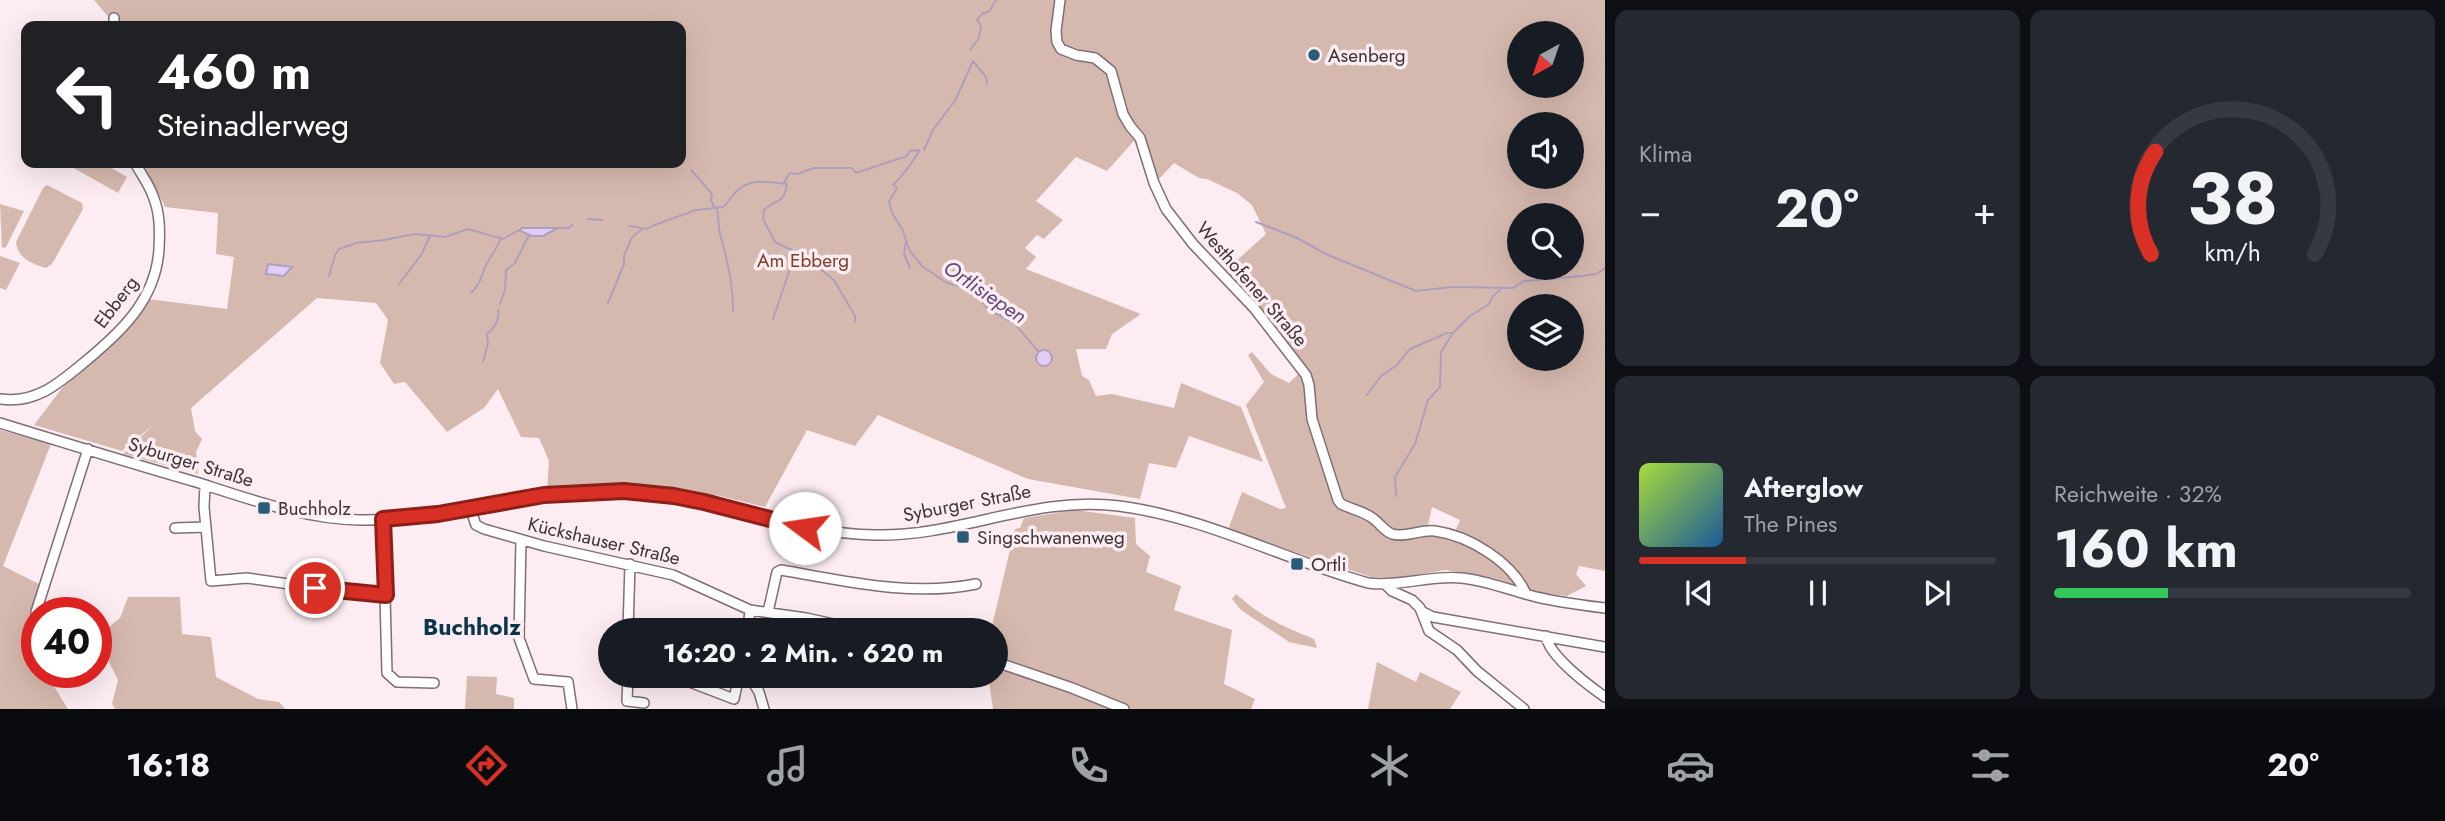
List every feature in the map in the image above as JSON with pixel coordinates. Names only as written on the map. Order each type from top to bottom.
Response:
[{"type":"street","name":"Westhofener Straße","points":[[1060,0],[1056,42],[1061,49],[1095,58],[1111,71],[1123,114],[1140,138],[1154,183],[1166,209],[1193,244],[1254,308],[1306,375],[1310,384],[1312,419],[1338,500],[1374,519],[1388,532],[1396,535],[1422,530],[1435,531],[1470,542],[1506,567],[1519,580],[1525,594]]},
{"type":"street","name":"Ebberg","points":[[0,399],[19,400],[33,397],[60,383],[117,334],[147,295],[157,268],[160,225],[152,193],[138,168]]},
{"type":"street","name":"Syburger Straße","points":[[0,423],[295,511],[340,519],[383,519],[438,514],[565,493],[636,492],[704,502],[805,528],[876,535],[926,532],[1037,507],[1115,505],[1173,517],[1357,580],[1385,584],[1460,578],[1478,580],[1525,594]]},
{"type":"street","points":[[41,597],[88,449]]},
{"type":"street","points":[[205,485],[211,581],[247,579],[386,595]]},
{"type":"street","name":"Kückshauser Straße","points":[[470,508],[476,525],[480,528],[682,578],[750,610],[799,618]]},
{"type":"street","points":[[383,519],[387,673],[389,678],[397,682],[434,683]]},
{"type":"street","points":[[175,528],[206,527]]},
{"type":"street","points":[[521,540],[519,628],[522,649],[534,679],[568,682],[572,709]]},
{"type":"street","points":[[628,618],[630,564]]},
{"type":"street","points":[[768,612],[778,570],[899,590],[976,584]]},
{"type":"street","points":[[1385,584],[1392,591],[1408,597],[1433,617],[1605,647]]},
{"type":"street","points":[[1525,594],[1605,608]]},
{"type":"street","points":[[1420,609],[1426,628],[1433,635],[1457,650],[1477,671],[1524,709]]},
{"type":"street","points":[[749,618],[750,610]]},
{"type":"street","points":[[1546,636],[1548,645],[1556,654],[1584,681],[1605,696]]},
{"type":"street","points":[[1008,666],[1124,709]]},
{"type":"street","points":[[628,688],[627,701],[644,703]]},
{"type":"street","points":[[705,688],[734,699],[736,688]]},
{"type":"street","points":[[756,688],[764,709]]},
{"type":"green space","name":"Am Ebberg","points":[[94,0],[1605,0],[1605,571],[1579,566],[1576,574],[1586,586],[1567,596],[1542,593],[1494,578],[1446,570],[1396,578],[1371,577],[1228,530],[1242,492],[1280,509],[1286,508],[1246,405],[1264,382],[1248,355],[1252,352],[1271,374],[1289,383],[1304,369],[1225,271],[1266,234],[1252,205],[1237,193],[1199,178],[1174,163],[1158,180],[1140,139],[1133,142],[1107,171],[1076,157],[1036,201],[1063,220],[1044,239],[1037,235],[1025,248],[1036,257],[1026,269],[1141,314],[1112,334],[1106,349],[1076,349],[1082,376],[1089,380],[1096,396],[1112,394],[1174,408],[1181,383],[1241,407],[1263,462],[1189,436],[1176,468],[1149,463],[1140,499],[1028,479],[878,415],[855,446],[807,430],[765,507],[716,495],[714,499],[652,490],[547,491],[549,461],[539,438],[521,437],[498,389],[484,408],[447,432],[405,382],[394,384],[380,363],[388,320],[376,303],[317,298],[191,408],[195,431],[202,439],[196,452],[198,474],[123,454],[154,424],[122,451],[34,425],[62,388],[117,339],[148,299],[227,309],[234,257],[216,254],[218,213],[165,207],[146,168],[686,168],[686,21],[112,21]],"holes":[[[1432,507],[1460,520],[1452,538],[1426,534]]]},
{"type":"green space","points":[[74,168],[112,168],[127,177],[118,193]]},
{"type":"green space","points":[[47,185],[82,203],[83,209],[52,264],[46,268],[22,256],[16,242]]},
{"type":"green space","points":[[0,204],[24,211],[6,247],[2,248]]},
{"type":"green space","points":[[0,256],[20,263],[6,290],[0,288]]},
{"type":"green space","points":[[0,430],[51,444],[3,566],[41,585],[38,597],[21,597],[21,688],[55,688],[68,709],[0,709]]},
{"type":"green space","points":[[1075,510],[1135,518],[1136,544],[1150,556],[1146,572],[1181,586],[1174,610],[1232,630],[1224,684],[1255,699],[1251,709],[993,709],[990,688],[1008,688],[1008,671],[1060,688],[1008,665],[1008,618],[994,618],[1015,529],[1020,528],[1024,518]]},
{"type":"green space","points":[[1236,594],[1273,621],[1314,639],[1317,648],[1289,642],[1241,610],[1232,599]]},
{"type":"green space","points":[[128,597],[180,597],[182,634],[211,637],[216,677],[258,699],[279,702],[285,709],[115,709],[112,704],[118,680],[112,668],[112,624],[120,618]]},
{"type":"green space","points":[[1377,662],[1416,682],[1420,672],[1461,692],[1450,709],[1368,709]]},
{"type":"green space","points":[[467,676],[497,677],[496,694],[514,698],[514,709],[465,709]]},
{"type":"shaded area","points":[[522,228],[558,228],[543,236],[532,236],[520,231]]},
{"type":"shaded area","points":[[268,264],[292,267],[284,276],[266,274]]},
{"type":"shaded area","points":[[1041,350],[1047,350],[1052,358],[1050,364],[1041,366],[1036,361],[1036,355]]},
{"type":"waterway","points":[[970,50],[979,38],[981,26],[977,20],[983,13],[989,12],[996,0]]},
{"type":"waterway","points":[[924,150],[933,130],[956,99],[973,61],[986,77],[987,84]]},
{"type":"waterway","points":[[629,226],[647,229],[696,210],[723,207],[743,186],[761,182],[786,184],[784,182],[790,173],[797,174],[814,168],[852,168],[856,173],[907,156],[910,151],[919,150]]},
{"type":"waterway","name":"Ortlisiepen","points":[[919,151],[893,185],[897,188],[889,202],[910,251],[923,267],[947,283],[959,286],[980,299],[989,310],[1014,323],[1038,351]]},
{"type":"waterway","points":[[691,170],[712,194],[714,207]]},
{"type":"waterway","points":[[786,183],[783,196],[764,210],[763,219],[775,242],[804,256],[834,280],[855,316],[855,322]]},
{"type":"waterway","points":[[717,209],[731,283],[733,311]]},
{"type":"waterway","points":[[588,219],[602,220]]},
{"type":"waterway","points":[[1256,222],[1416,291],[1452,287],[1513,288],[1524,281],[1596,274],[1605,268]]},
{"type":"waterway","points":[[558,228],[569,228],[572,225]]},
{"type":"waterway","points":[[329,276],[339,249],[356,243],[415,234],[445,237],[468,229],[503,239],[519,230]]},
{"type":"waterway","points":[[608,303],[632,237],[641,230]]},
{"type":"waterway","points":[[500,304],[505,290],[506,270],[515,263],[529,235]]},
{"type":"waterway","points":[[399,284],[421,255],[430,236]]},
{"type":"waterway","points":[[471,293],[500,240]]},
{"type":"waterway","points":[[906,242],[904,254],[910,268]]},
{"type":"waterway","points":[[773,319],[796,251]]},
{"type":"waterway","points":[[1396,496],[1395,477],[1415,444],[1428,400],[1440,387],[1441,352],[1453,333],[1470,316],[1489,304],[1502,288]]},
{"type":"waterway","points":[[483,362],[488,343],[487,334],[496,324],[498,310]]},
{"type":"waterway","points":[[1367,395],[1381,376],[1397,365],[1410,349],[1453,333]]},
{"type":"place","name":"Asenberg","points":[[1314,55]]},
{"type":"place","name":"Buchholz","points":[[264,508]]},
{"type":"place","name":"Singschwanenweg","points":[[963,537]]},
{"type":"place","name":"Ortli","points":[[1297,564]]},
{"type":"district","name":"Buchholz","points":[[472,627]]},
{"type":"route","points":[[315,588],[386,595],[383,519],[438,514],[544,495],[606,491],[674,496],[805,528]]}]
